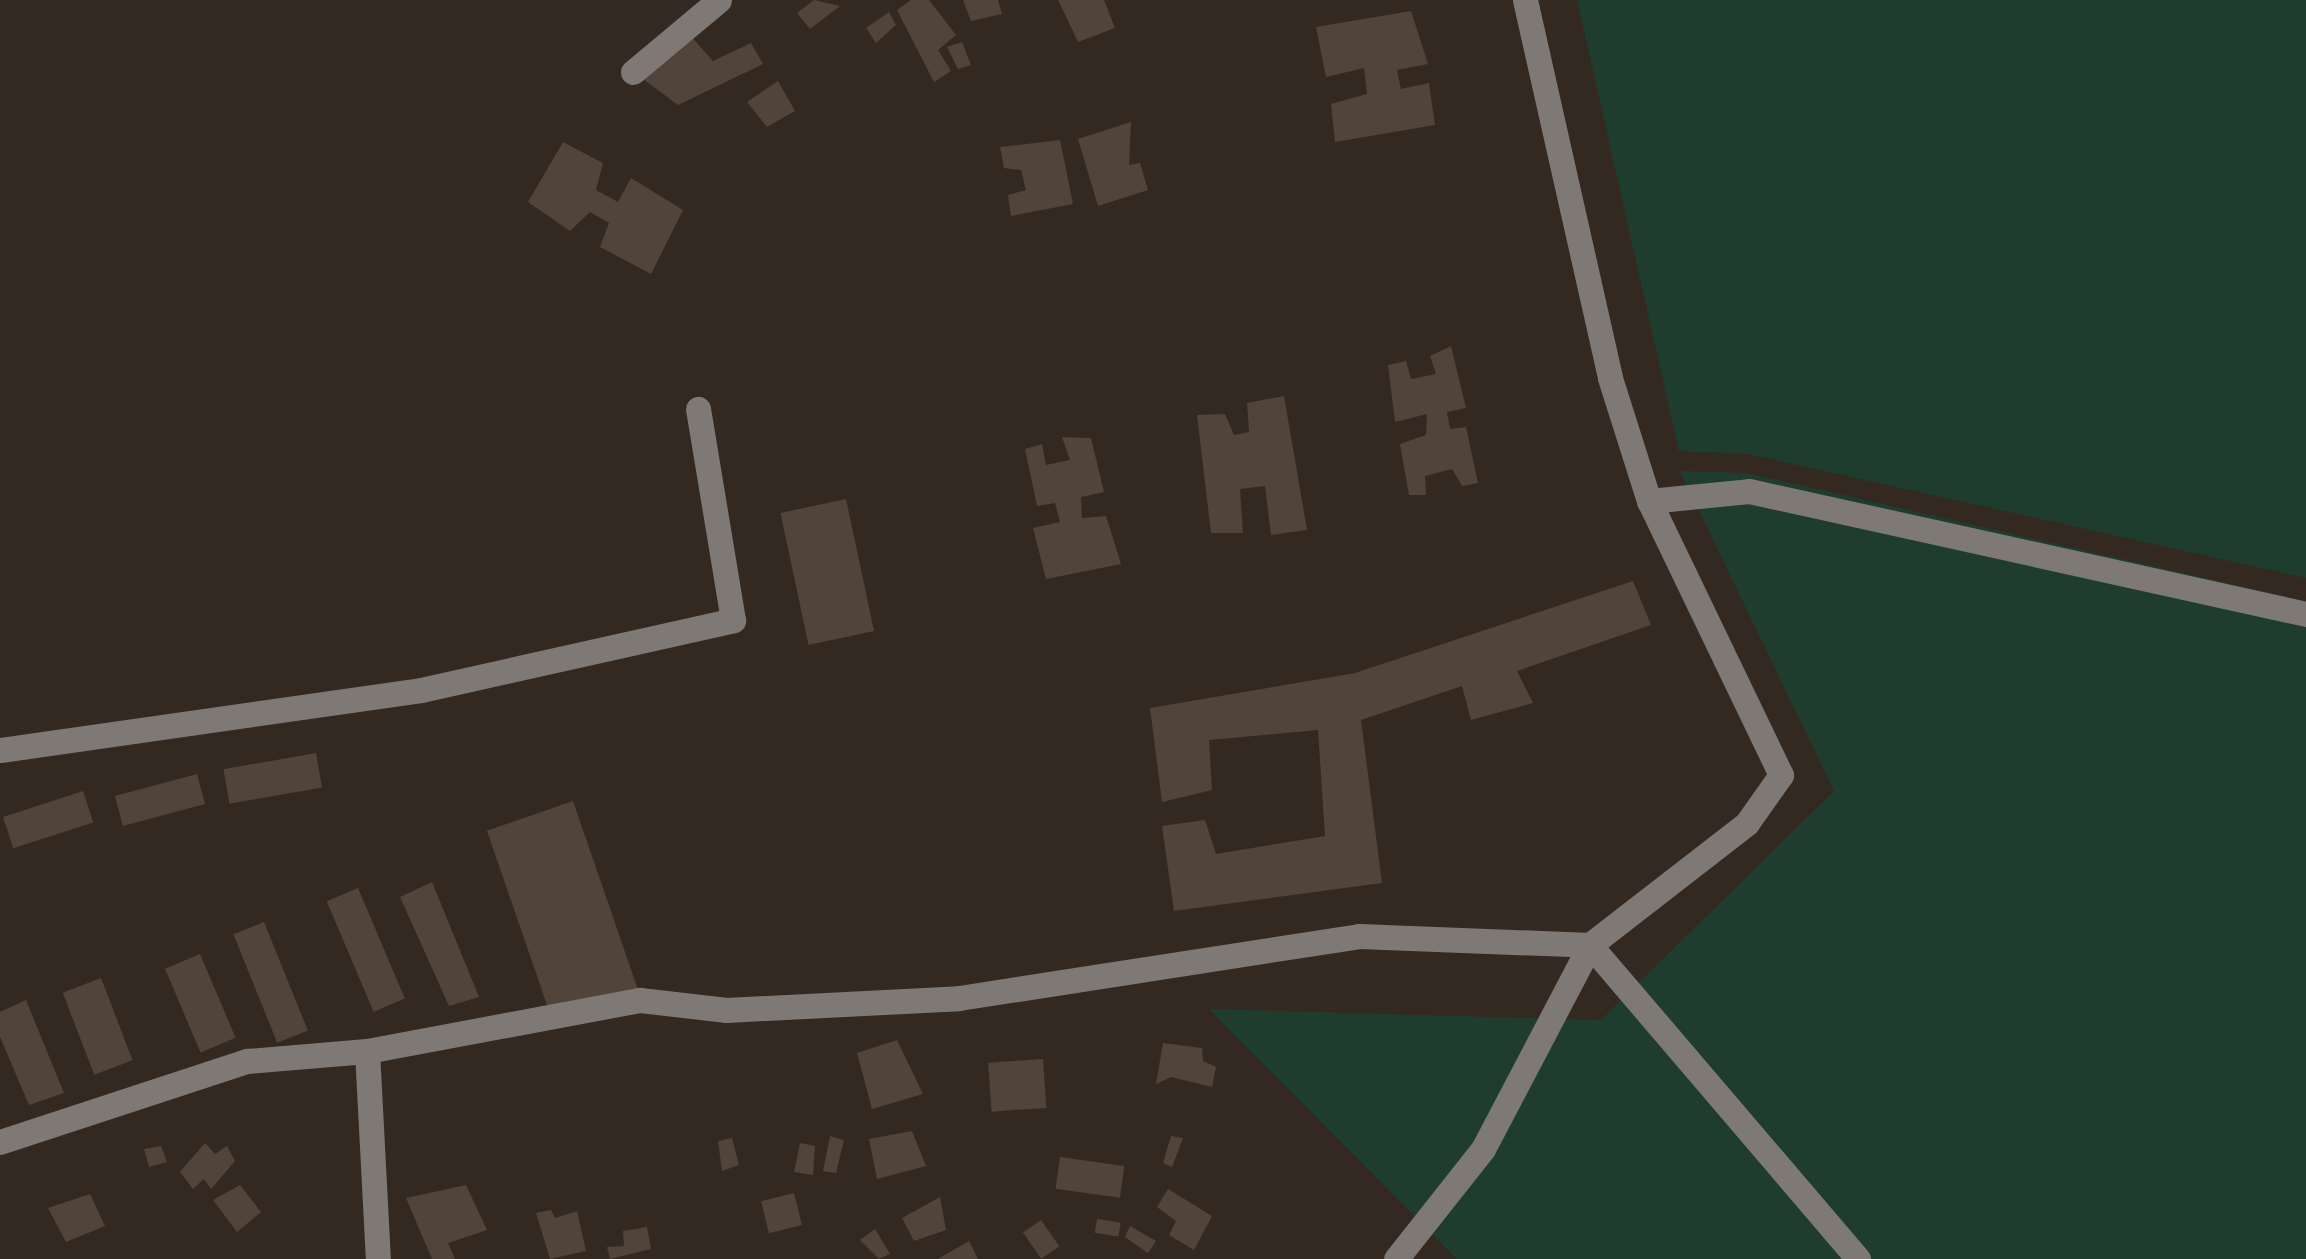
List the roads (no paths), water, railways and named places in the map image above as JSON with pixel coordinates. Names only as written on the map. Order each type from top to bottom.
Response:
[{"type":"street","points":[[633,72],[719,0]]},
{"type":"street","points":[[1396,1259],[1483,1148],[1590,946],[1711,856],[1780,775],[1649,501],[1610,378],[1525,0]]},
{"type":"street","points":[[0,750],[421,690],[733,620],[698,409]]},
{"type":"street","points":[[1649,501],[1749,491],[2306,614]]},
{"type":"street","points":[[0,1142],[247,1061],[367,1051],[640,1000],[726,1010],[959,998],[1359,936],[1590,946],[1858,1259]]},
{"type":"street","points":[[367,1051],[378,1259]]}]
